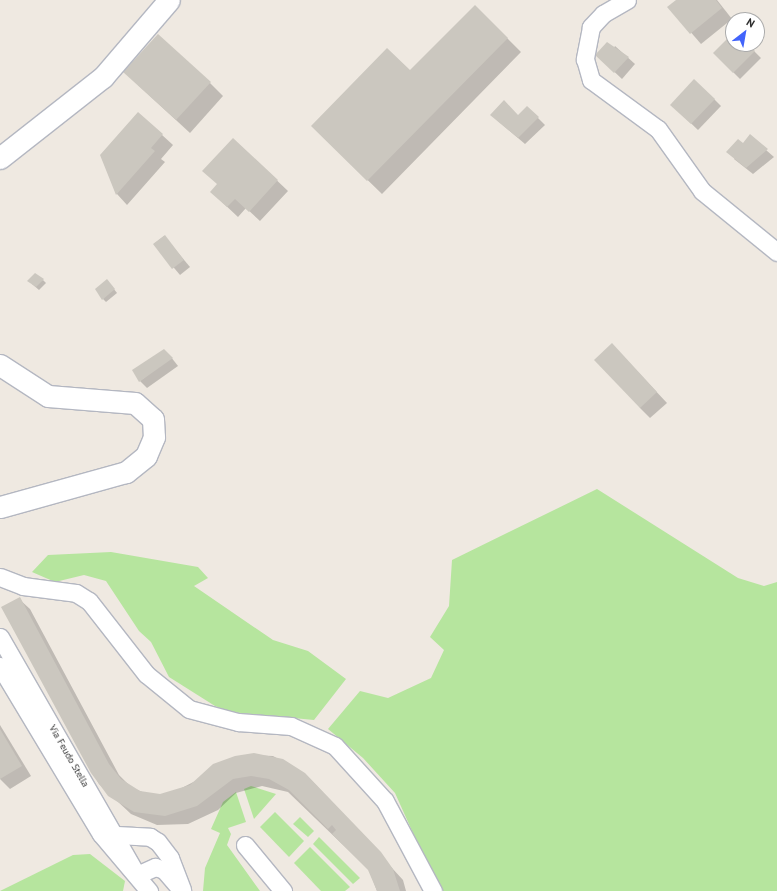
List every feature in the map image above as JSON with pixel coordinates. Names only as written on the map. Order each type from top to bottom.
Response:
[{"type":"street","points":[[0,158],[103,76],[168,0]]},
{"type":"street","points":[[627,0],[604,14],[591,27],[586,59],[592,80],[658,129],[702,191],[777,252]]},
{"type":"street","points":[[0,365],[48,396],[135,403],[153,419],[154,437],[146,456],[126,472],[0,507]]},
{"type":"street","points":[[0,577],[23,586],[76,593],[89,601],[146,674],[189,709],[238,722],[291,726],[335,746],[385,801],[434,891]]},
{"type":"street","points":[[0,592],[23,586]]},
{"type":"street","name":"Via Feudo Stella","points":[[0,637],[117,835],[137,875]]},
{"type":"street","name":"Via Feudo Stella","points":[[0,666],[101,834],[149,891]]},
{"type":"street","points":[[117,835],[150,837],[158,842],[170,858],[182,891]]},
{"type":"street","points":[[245,845],[283,891]]},
{"type":"street","points":[[137,875],[154,867],[164,870],[182,891]]},
{"type":"green space","points":[[597,489],[738,578],[764,586],[777,582],[777,891],[439,891],[395,793],[363,758],[328,729],[360,691],[388,698],[431,678],[444,650],[430,637],[449,606],[452,560]]},
{"type":"green space","points":[[111,552],[198,567],[208,578],[194,586],[273,640],[308,651],[346,679],[314,720],[231,712],[215,706],[169,677],[151,642],[139,631],[106,581],[84,575],[55,582],[32,572],[48,555]]},
{"type":"green space","points":[[251,786],[276,794],[254,819],[244,789]]},
{"type":"green space","points":[[236,792],[246,822],[228,828],[231,834],[227,845],[260,891],[203,891],[205,868],[220,833],[211,829],[223,802]]},
{"type":"green space","points":[[275,812],[304,841],[289,857],[260,827]]},
{"type":"green space","points":[[300,817],[314,831],[308,837],[293,824]]},
{"type":"green space","points":[[319,837],[360,878],[353,884],[313,844]]},
{"type":"green space","points":[[310,847],[350,887],[345,891],[321,891],[294,863]]},
{"type":"green space","points":[[90,854],[125,881],[123,891],[0,891],[73,855]]},
{"type":"building","points":[[676,0],[716,0],[722,8],[690,34],[667,7]]},
{"type":"building","points":[[475,5],[508,38],[367,181],[311,126],[387,48],[410,70]]},
{"type":"building","points":[[158,34],[211,82],[176,120],[123,72]]},
{"type":"building","points":[[725,41],[725,52],[754,52],[733,73],[713,53]]},
{"type":"building","points":[[607,42],[629,57],[614,73],[595,55]]},
{"type":"building","points":[[694,79],[715,99],[691,124],[670,105]]},
{"type":"building","points":[[504,100],[518,115],[527,106],[539,117],[518,138],[490,115]]},
{"type":"building","points":[[138,112],[163,134],[151,148],[155,151],[116,195],[100,155]]},
{"type":"building","points":[[750,134],[768,149],[746,168],[726,152],[738,139],[743,143]]},
{"type":"building","points":[[233,138],[278,180],[249,212],[235,199],[227,207],[210,192],[217,184],[202,171]]},
{"type":"building","points":[[165,235],[184,260],[172,269],[153,244]]},
{"type":"building","points":[[35,273],[44,279],[36,287],[27,281]]},
{"type":"building","points":[[107,279],[115,289],[102,300],[95,289]]},
{"type":"building","points":[[612,343],[657,392],[640,408],[594,360]]},
{"type":"building","points":[[164,349],[173,358],[139,382],[132,370]]},
{"type":"building","points":[[20,597],[109,764],[121,779],[140,791],[160,794],[190,785],[213,764],[235,756],[254,753],[283,759],[305,773],[381,852],[393,869],[400,891],[377,891],[368,870],[332,834],[336,830],[332,825],[328,829],[289,790],[269,779],[251,776],[233,779],[197,806],[165,816],[134,812],[108,796],[91,773],[1,607]]},
{"type":"building","points":[[0,729],[22,766],[0,779]]}]
